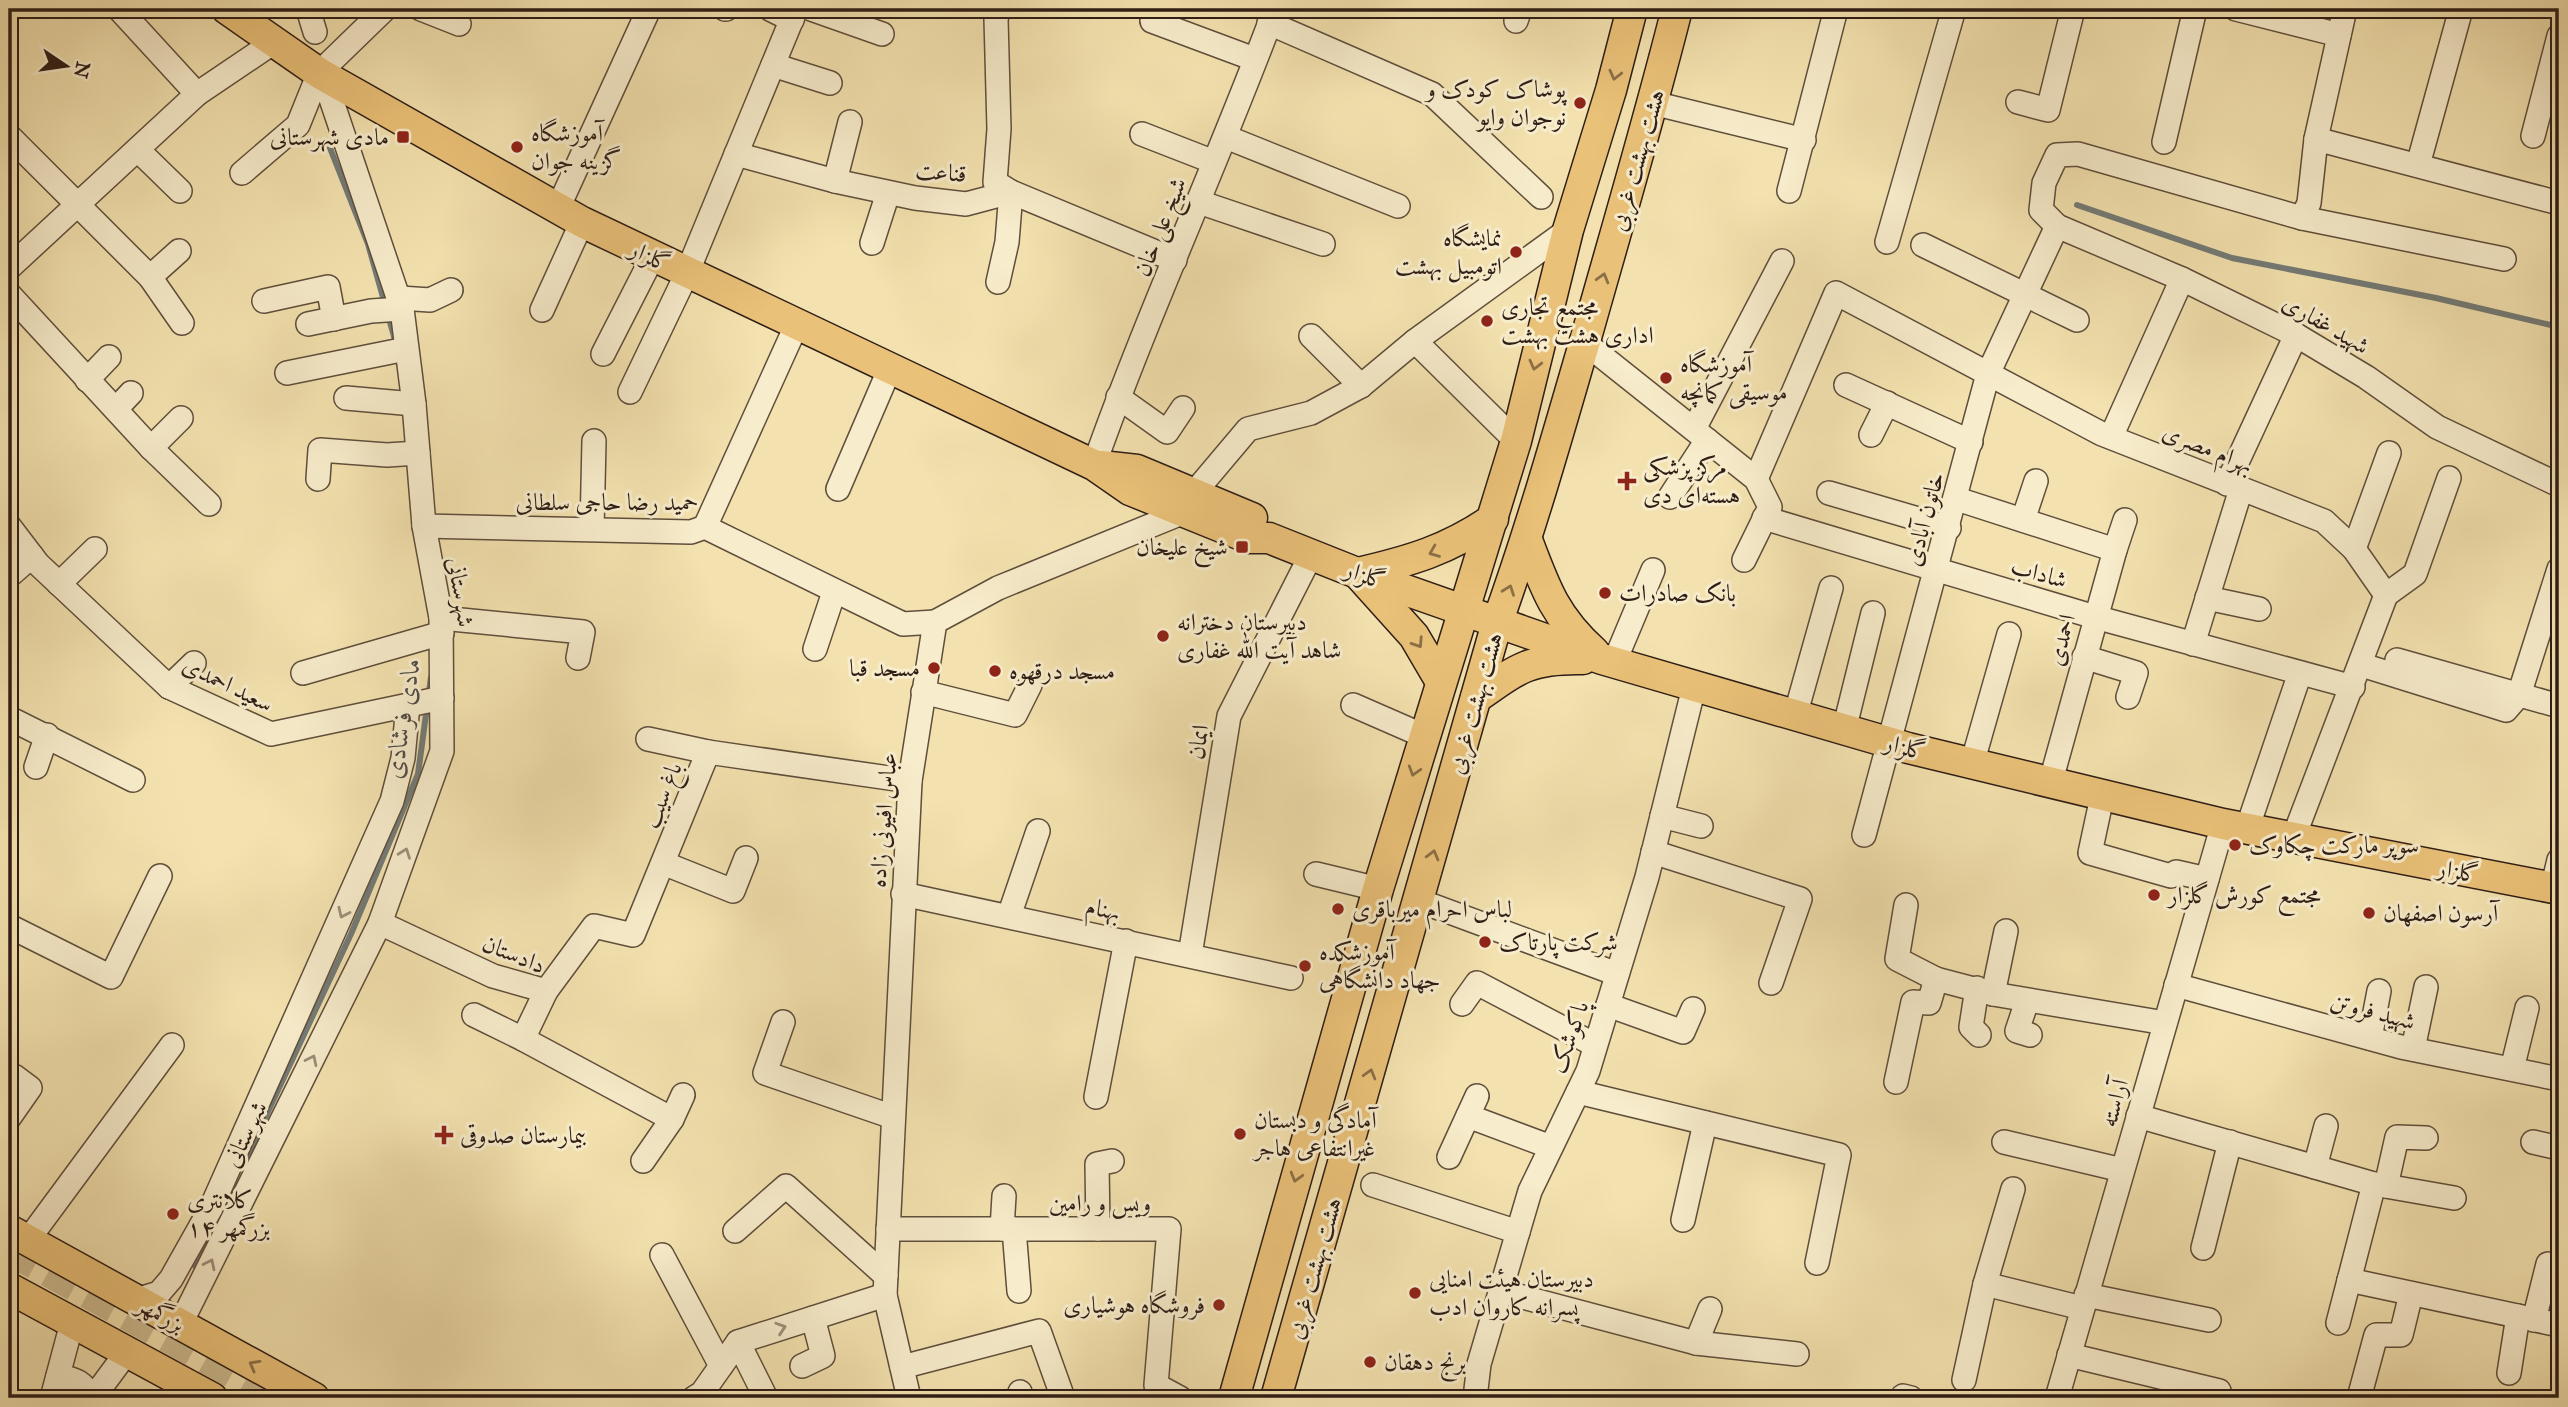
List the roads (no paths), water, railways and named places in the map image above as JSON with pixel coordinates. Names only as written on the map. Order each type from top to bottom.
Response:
[{"type":"main road","name":"گلزار","points":[[227,9],[321,74],[570,215],[652,258],[1094,465],[1130,490],[1189,502],[1249,538],[1269,538],[1357,573],[1608,661],[1891,743],[2102,797],[2293,839],[2555,889]]},
{"type":"main road","name":"هشت بهشت غربی","points":[[1234,1398],[1378,889],[1516,441],[1568,230],[1611,90],[1632,9]]},
{"type":"main road","name":"هشت بهشت غربی","points":[[1276,1398],[1420,901],[1497,623],[1527,540],[1653,103],[1677,9]]},
{"type":"main road","points":[[1441,682],[1414,636],[1357,573],[1412,561],[1448,546],[1493,519]]},
{"type":"main road","points":[[1527,540],[1544,586],[1569,629],[1608,661]]},
{"type":"main road","points":[[1476,698],[1520,667],[1550,658],[1608,661]]},
{"type":"main road","name":"بزرگمهر","points":[[18,1235],[314,1398]]},
{"type":"main road","name":"بزرگمهر","points":[[9,1288],[212,1398]]},
{"type":"street","points":[[119,9],[197,94]]},
{"type":"street","points":[[308,9],[315,32]]},
{"type":"street","points":[[242,173],[298,125],[321,74],[385,9]]},
{"type":"street","points":[[421,9],[458,24]]},
{"type":"street","points":[[542,310],[570,215],[649,9]]},
{"type":"street","points":[[770,9],[800,12],[882,34]]},
{"type":"street","points":[[999,9],[996,19],[999,129],[995,182],[1011,192],[1175,260]]},
{"type":"street","points":[[1789,191],[1836,9]]},
{"type":"street","points":[[1887,242],[1954,9]]},
{"type":"street","points":[[2018,102],[2048,110],[2073,9]]},
{"type":"street","points":[[2164,142],[2195,9]]},
{"type":"street","points":[[2236,9],[2339,35]]},
{"type":"street","points":[[2302,218],[2309,203],[2316,139],[2345,9]]},
{"type":"street","points":[[2418,165],[2461,9]]},
{"type":"street","points":[[631,392],[687,273],[773,65],[800,12]]},
{"type":"street","points":[[1272,16],[1432,94],[1541,197]]},
{"type":"street","name":"شیخ علی خان","points":[[1094,465],[1118,397],[1226,137],[1272,16]]},
{"type":"street","points":[[1152,21],[1254,59]]},
{"type":"street","points":[[2533,136],[2548,113],[2559,36]]},
{"type":"street","points":[[9,268],[77,203],[139,151],[197,94],[274,42]]},
{"type":"street","points":[[773,65],[830,83]]},
{"type":"street","name":"شهرستانی","points":[[180,1325],[380,923],[442,751],[441,626],[424,526],[414,404],[401,304],[321,74]]},
{"type":"street","points":[[1653,103],[1804,140]]},
{"type":"street","points":[[835,181],[850,122]]},
{"type":"street","points":[[1142,134],[1214,162]]},
{"type":"street","points":[[9,136],[69,200],[77,203],[149,277],[182,323]]},
{"type":"street","points":[[1226,137],[1398,206]]},
{"type":"street","points":[[2316,139],[2559,203]]},
{"type":"street","points":[[139,151],[180,191]]},
{"type":"street","name":"قناعت","points":[[736,154],[888,193],[966,204],[1011,192]]},
{"type":"street","points":[[2057,226],[2041,210],[2044,183],[2057,155],[2078,154],[2302,218],[2504,259]]},
{"type":"street","points":[[998,282],[1007,242],[1011,192]]},
{"type":"street","points":[[872,243],[888,193]]},
{"type":"street","points":[[1199,202],[1323,244]]},
{"type":"street","name":"شهید غفاری","points":[[2057,226],[2182,279],[2296,335],[2366,377],[2437,427],[2559,485]]},
{"type":"street","name":"خاتون آبادی","points":[[1864,835],[1949,528],[1988,374],[2057,226]]},
{"type":"street","points":[[935,622],[998,588],[1189,502],[1248,429],[1311,413],[1362,386],[1415,341],[1568,230]]},
{"type":"street","points":[[1923,245],[2077,320]]},
{"type":"street","points":[[149,277],[179,251]]},
{"type":"street","points":[[603,354],[652,258]]},
{"type":"street","points":[[1670,497],[1782,261]]},
{"type":"street","points":[[2111,438],[2182,279]]},
{"type":"street","points":[[264,301],[328,287],[334,319]]},
{"type":"street","points":[[308,324],[430,300],[451,290]]},
{"type":"street","name":"بهرام مصری","points":[[1756,479],[1836,293],[2111,438],[2323,521],[2354,550],[2386,595]]},
{"type":"street","points":[[9,294],[87,380],[124,401],[151,448],[209,504]]},
{"type":"street","points":[[705,527],[796,326]]},
{"type":"street","points":[[2193,644],[2234,486],[2296,335]]},
{"type":"street","points":[[1311,336],[1362,386]]},
{"type":"street","points":[[1415,341],[1516,441]]},
{"type":"street","points":[[1584,342],[1756,479],[1770,507],[1744,560]]},
{"type":"street","points":[[286,373],[407,349]]},
{"type":"street","points":[[87,380],[109,357]]},
{"type":"street","points":[[838,489],[890,368]]},
{"type":"street","points":[[1846,384],[1971,442]]},
{"type":"street","points":[[1118,397],[1167,432],[1183,408]]},
{"type":"street","points":[[346,398],[389,404],[414,404]]},
{"type":"street","points":[[1871,435],[1887,403]]},
{"type":"street","points":[[151,448],[181,418]]},
{"type":"street","points":[[317,479],[322,439],[387,455],[418,453]]},
{"type":"street","points":[[592,529],[594,441]]},
{"type":"street","points":[[2354,550],[2389,453]]},
{"type":"street","points":[[2293,839],[2386,595],[2416,574],[2449,478]]},
{"type":"street","points":[[2023,520],[2036,481]]},
{"type":"street","points":[[1829,493],[1949,528]]},
{"type":"street","points":[[1956,499],[2115,550]]},
{"type":"street","name":"شاداب","points":[[1764,519],[2095,617],[2353,687]]},
{"type":"street","name":"احمدی","points":[[2050,784],[2095,617],[2125,520]]},
{"type":"street","name":"سعید احمدی","points":[[9,526],[32,556],[59,584],[169,687],[271,734],[442,698]]},
{"type":"street","name":"حمید رضا حاجی سلطانی","points":[[424,526],[691,532],[705,527],[903,624],[935,622]]},
{"type":"street","points":[[59,584],[95,549]]},
{"type":"street","name":"ایمان","points":[[1190,955],[1229,716],[1311,555]]},
{"type":"street","points":[[9,576],[32,556]]},
{"type":"street","points":[[2519,695],[2559,569]]},
{"type":"street","points":[[1608,661],[1653,570]]},
{"type":"street","points":[[1795,716],[1831,588]]},
{"type":"street","points":[[815,649],[834,592]]},
{"type":"street","points":[[2207,598],[2259,610]]},
{"type":"street","points":[[1844,730],[1874,613]]},
{"type":"street","name":"عباس افیونی زاده","points":[[909,1398],[886,1286],[910,782],[935,622]]},
{"type":"street","points":[[303,673],[418,641],[441,626],[583,632],[578,658]]},
{"type":"street","points":[[1972,764],[2009,634]]},
{"type":"street","points":[[2084,657],[2136,673],[2128,697]]},
{"type":"street","points":[[2364,658],[2559,706]]},
{"type":"street","points":[[169,687],[194,663]]},
{"type":"street","points":[[2235,826],[2300,673]]},
{"type":"street","points":[[923,692],[1015,715],[1030,685]]},
{"type":"street","name":"پاکوشک","points":[[1475,1398],[1479,1364],[1530,1191],[1578,1092],[1608,1006],[1653,852],[1694,687]]},
{"type":"street","name":"شهرستانی","points":[[136,1300],[159,1293],[171,1279],[211,1208],[392,801],[403,758],[408,705]]},
{"type":"street","points":[[1353,705],[1424,736]]},
{"type":"street","points":[[9,718],[133,780]]},
{"type":"street","points":[[36,767],[47,735]]},
{"type":"street","points":[[648,739],[708,752]]},
{"type":"street","points":[[403,758],[442,751]]},
{"type":"street","name":"باغ سیب","points":[[546,991],[594,926],[633,935],[708,752],[910,782]]},
{"type":"street","points":[[2102,797],[2090,853],[2171,876],[2176,872],[2207,878]]},
{"type":"street","points":[[1662,816],[1701,826]]},
{"type":"street","name":"آراسته","points":[[2059,1398],[2084,1302],[2207,878],[2235,826]]},
{"type":"street","points":[[1009,916],[1038,831]]},
{"type":"street","points":[[1653,852],[1800,899],[1771,983]]},
{"type":"street","points":[[663,863],[733,891],[746,858]]},
{"type":"street","points":[[2555,889],[2559,860]]},
{"type":"street","points":[[1316,873],[1378,889]]},
{"type":"street","points":[[9,926],[111,977],[160,876]]},
{"type":"street","name":"بهنام","points":[[903,894],[1291,978]]},
{"type":"street","points":[[1420,901],[1617,974]]},
{"type":"street","points":[[1906,905],[1897,959],[1936,978],[2027,1001],[2165,1023]]},
{"type":"street","name":"دادستان","points":[[380,923],[493,976],[546,991],[523,1039]]},
{"type":"street","points":[[1979,1035],[1971,1027],[2007,931]]},
{"type":"street","points":[[1096,1097],[1126,941]]},
{"type":"street","points":[[1896,1082],[1913,1002],[1929,1003],[1936,978]]},
{"type":"street","points":[[1462,1004],[1476,983],[1595,1045]]},
{"type":"street","name":"شهید فروتن","points":[[2176,985],[2413,1049],[2559,1079]]},
{"type":"street","points":[[2413,1049],[2426,988]]},
{"type":"street","points":[[2370,1038],[2379,990]]},
{"type":"street","points":[[2027,1001],[2017,1031],[2030,1035]]},
{"type":"street","points":[[1608,1006],[1683,1032],[1693,1009]]},
{"type":"street","points":[[2512,1069],[2527,1008]]},
{"type":"street","points":[[474,1015],[672,1119]]},
{"type":"street","points":[[783,1023],[765,1073],[893,1117]]},
{"type":"street","points":[[18,1235],[172,1045]]},
{"type":"street","points":[[9,1118],[30,1088],[14,1076]]},
{"type":"street","points":[[1578,1092],[1839,1155],[1817,1263]]},
{"type":"street","points":[[643,1161],[672,1119],[683,1095]]},
{"type":"street","points":[[1449,1157],[1473,1106],[1551,1147]]},
{"type":"street","points":[[2138,1116],[2380,1185],[2454,1198]]},
{"type":"street","points":[[1683,1220],[1705,1123]]},
{"type":"street","points":[[2315,1167],[2326,1126]]},
{"type":"street","points":[[2338,1323],[2349,1280],[2397,1137],[2426,1138]]},
{"type":"street","points":[[2004,1142],[2122,1170]]},
{"type":"street","points":[[2203,1248],[2231,1142]]},
{"type":"street","points":[[2533,1142],[2559,1148]]},
{"type":"street","points":[[1098,1230],[1107,1194],[1105,1163]]},
{"type":"street","points":[[1373,1185],[1518,1232]]},
{"type":"street","points":[[694,1398],[702,1393],[738,1342],[813,1318],[886,1286],[786,1186],[735,1231]]},
{"type":"street","points":[[1964,1380],[1985,1284],[2013,1189]]},
{"type":"street","points":[[1004,1196],[1019,1291]]},
{"type":"street","name":"ویس و رامین","points":[[888,1229],[1169,1229],[1156,1385],[1180,1398]]},
{"type":"street","points":[[662,1255],[721,1366]]},
{"type":"street","points":[[2509,1373],[2526,1318],[2548,1264]]},
{"type":"street","points":[[2349,1280],[2559,1325]]},
{"type":"street","points":[[1985,1284],[2209,1320]]},
{"type":"street","points":[[1500,1291],[1696,1342],[1797,1354]]},
{"type":"street","points":[[2359,1398],[2376,1335],[2401,1335],[2411,1293]]},
{"type":"street","points":[[1696,1342],[1710,1309]]},
{"type":"street","points":[[802,1366],[823,1356],[813,1318]]},
{"type":"street","points":[[55,1387],[72,1323]]},
{"type":"street","points":[[902,1367],[1039,1331],[1063,1398]]},
{"type":"street","points":[[738,1342],[766,1398]]},
{"type":"street","points":[[55,1387],[75,1378],[84,1385],[92,1398],[127,1352]]},
{"type":"street","points":[[2069,1355],[2219,1391]]},
{"type":"street","points":[[1902,1398],[1911,1398]]},
{"type":"waterway","name":"مادی فرشادی","points":[[328,143],[368,244],[395,340]]},
{"type":"waterway","points":[[2077,205],[2232,258],[2436,298],[2559,327]]},
{"type":"waterway","name":"مادی فرشادی","points":[[242,1167],[351,934],[418,774],[431,677]]},
{"type":"waterway","name":"مادی فرشادی","points":[[195,1266],[215,1224]]},
{"type":"tunnel","points":[[9,1250],[277,1398]]},
{"type":"place","name":"پوشاک کودک و نوجوان وایو","points":[[1580,103]]},
{"type":"place","name":"مادی شهرستانی","points":[[403,137]]},
{"type":"place","name":"آموزشگاه گزینه جوان","points":[[517,147]]},
{"type":"place","name":"نمایشگاه اتومبیل بهشت","points":[[1516,252]]},
{"type":"place","name":"مجتمع تجاری اداری هشت بهشت","points":[[1487,321]]},
{"type":"place","name":"آموزشگاه موسیقی کمانچه","points":[[1666,378]]},
{"type":"place","name":"مرکز پزشکی هسته‌ای دی","points":[[1627,481]]},
{"type":"place","name":"شیخ علیخان","points":[[1242,547]]},
{"type":"place","name":"بانک صادرات","points":[[1605,593]]},
{"type":"place","name":"دبیرستان دخترانه شاهد آیت الله غفاری","points":[[1163,636]]},
{"type":"place","name":"مسجد قبا","points":[[934,668]]},
{"type":"place","name":"مسجد درقهوه","points":[[995,671]]},
{"type":"place","name":"سوپر مارکت چکاوک","points":[[2235,845]]},
{"type":"place","name":"مجتمع کورش گلزار","points":[[2154,895]]},
{"type":"place","name":"لباس احرام میرباقری","points":[[1338,909]]},
{"type":"place","name":"آرسون اصفهان","points":[[2369,913]]},
{"type":"place","name":"شرکت پارتاک","points":[[1485,942]]},
{"type":"place","name":"آموزشکده جهاد دانشگاهی","points":[[1305,966]]},
{"type":"place","name":"آمادگی و دبستان غیرانتفاعی هاجر","points":[[1240,1134]]},
{"type":"place","name":"بیمارستان صدوقی","points":[[444,1135]]},
{"type":"place","name":"کلانتری ۱۴ بزرگمهر","points":[[173,1214]]},
{"type":"place","name":"دبیرستان هیئت امنایی پسرانه کاروان ادب","points":[[1415,1293]]},
{"type":"place","name":"فروشگاه هوشیاری","points":[[1219,1305]]},
{"type":"place","name":"برنج دهقان","points":[[1370,1362]]}]
